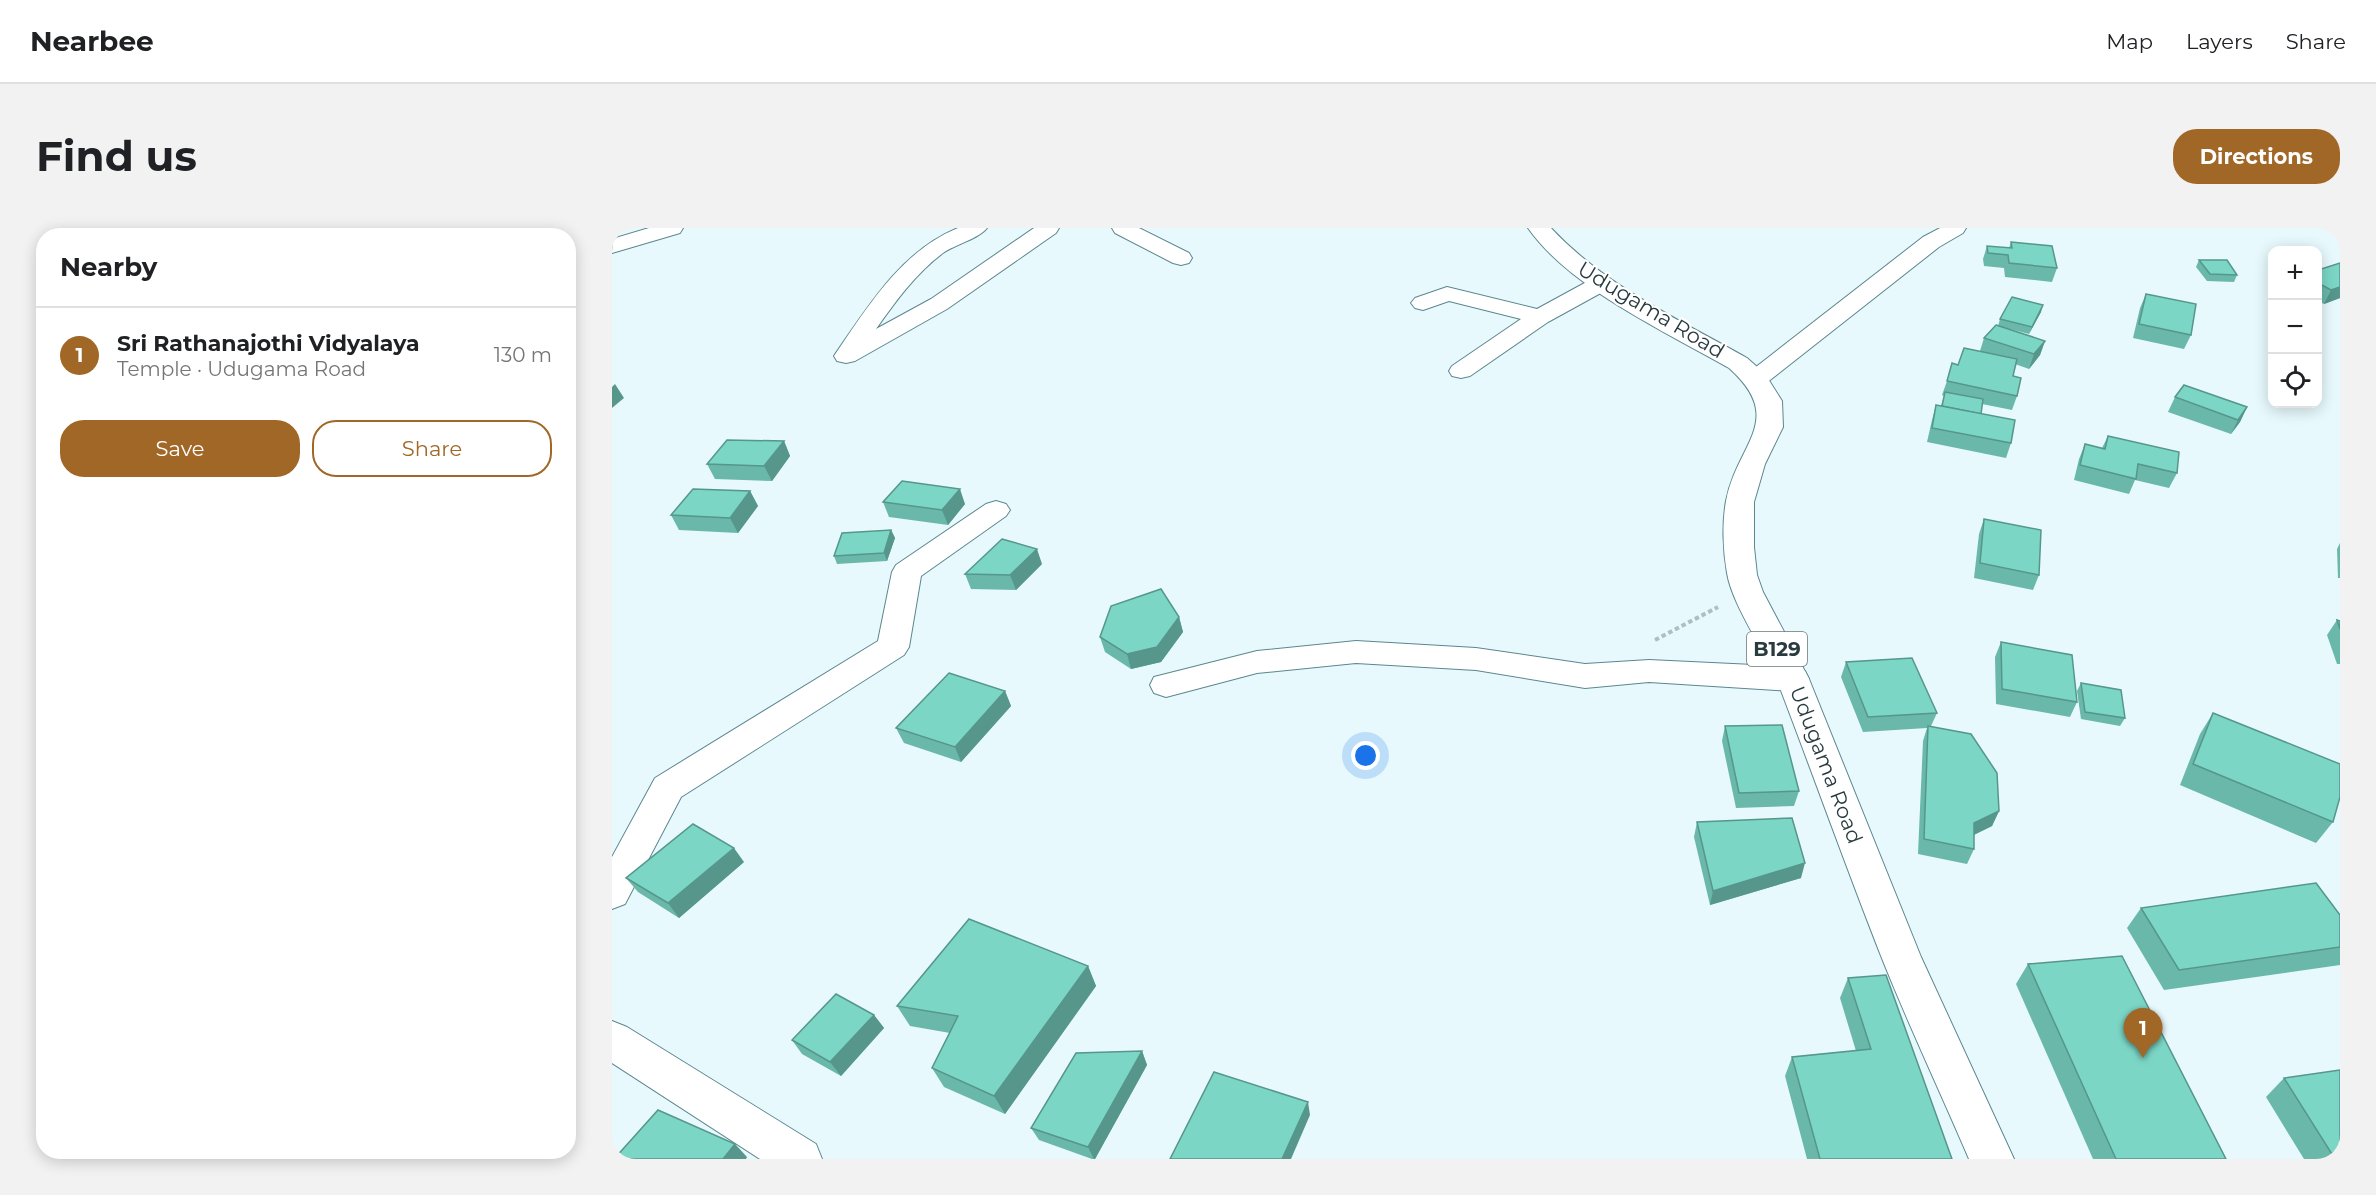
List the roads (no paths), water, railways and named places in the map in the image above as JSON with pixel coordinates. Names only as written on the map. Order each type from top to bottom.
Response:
[{"type":"street","points":[[612,246],[672,228]]},
{"type":"street","points":[[965,229],[932,249],[882,302],[846,356],[939,304],[1048,228]]},
{"type":"street","points":[[1124,228],[1181,258]]},
{"type":"street","name":"Udugama Road","points":[[1539,228],[1566,257],[1600,284],[1721,351],[1756,379],[1769,401],[1770,427],[1751,464],[1740,502],[1739,547],[1742,575],[1748,592],[1792,680],[1901,957],[1992,1159]]},
{"type":"street","points":[[1756,379],[1931,242],[1955,228]]},
{"type":"street","points":[[1461,371],[1540,317],[1600,284]]},
{"type":"street","points":[[1423,303],[1447,294],[1540,317]]},
{"type":"street","points":[[612,893],[668,788],[893,647],[907,572],[996,510]]},
{"type":"street","points":[[1166,685],[1257,662],[1356,652],[1476,659],[1586,675],[1648,671],[1792,680]]},
{"type":"street","points":[[612,1040],[800,1159]]},
{"type":"place","name":"Sri Rathanajothi Vidyalaya","points":[[2143,1058]]}]
